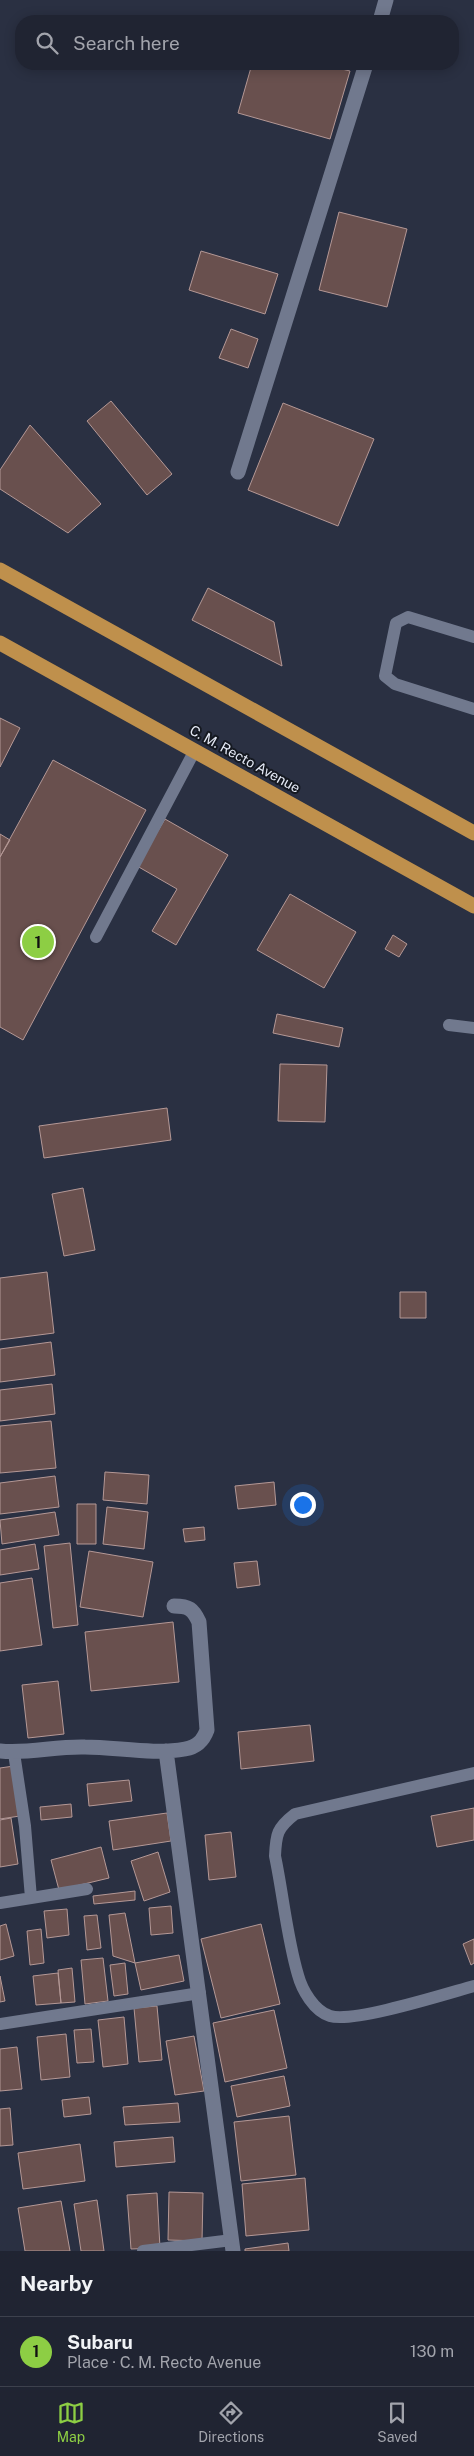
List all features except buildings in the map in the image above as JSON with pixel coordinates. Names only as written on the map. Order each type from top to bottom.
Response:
[{"type":"highway","points":[[0,570],[474,833]]},
{"type":"highway","name":"C. M. Recto Avenue","points":[[0,643],[474,906]]},
{"type":"street","points":[[382,15],[386,0]]},
{"type":"street","points":[[238,472],[364,70]]},
{"type":"street","points":[[7,1752],[83,1747],[166,1751],[186,1749],[197,1745],[208,1730],[199,1622],[194,1612],[187,1606],[174,1606]]},
{"type":"street","points":[[166,1751],[233,2245]]},
{"type":"lane","points":[[474,637],[408,617],[402,619],[396,623],[385,676],[394,684],[474,709]]},
{"type":"lane","points":[[96,938],[195,750]]},
{"type":"lane","points":[[449,1025],[474,1028]]},
{"type":"lane","points":[[7,1752],[25,1826],[30,1898]]},
{"type":"lane","points":[[474,1773],[295,1814],[283,1823],[276,1835],[275,1856],[298,1976],[307,1995],[318,2008],[329,2016],[352,2018],[474,1986]]},
{"type":"lane","points":[[0,1903],[87,1889]]},
{"type":"lane","points":[[0,2024],[200,1993]]},
{"type":"lane","points":[[144,2251],[233,2245]]},
{"type":"place","name":"Subaru","points":[[38,942]]}]
